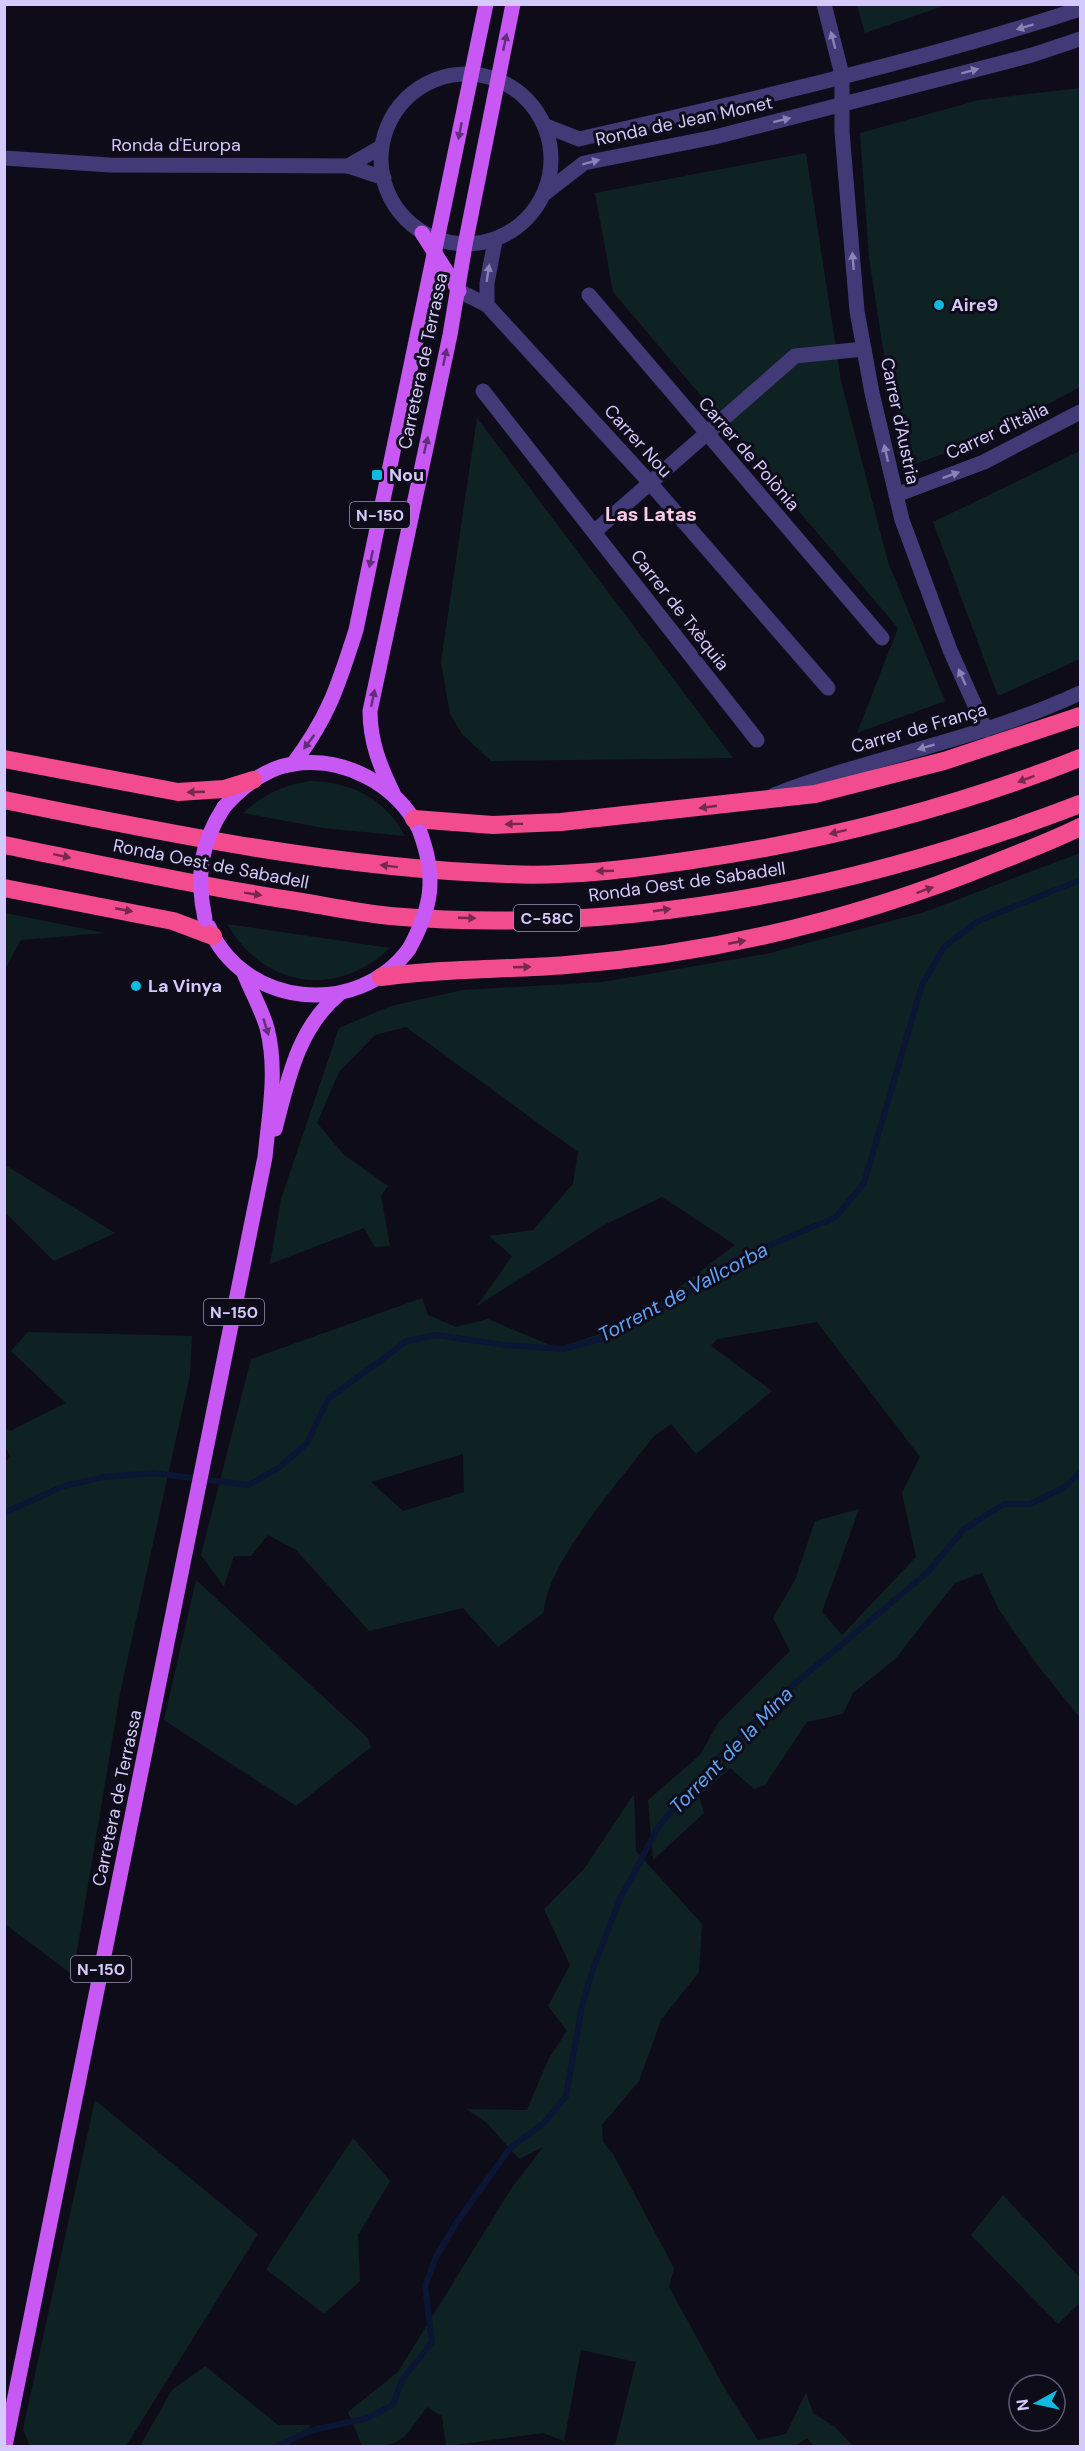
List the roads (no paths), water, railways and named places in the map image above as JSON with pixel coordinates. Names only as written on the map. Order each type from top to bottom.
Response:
[{"type":"highway","points":[[417,826],[561,822],[815,794],[944,761],[1080,716]]},
{"type":"highway","name":"Ronda Oest de Sabadell","points":[[4,800],[239,845],[396,867],[508,875],[617,871],[781,846],[896,818],[1018,783],[1080,758]]},
{"type":"highway","points":[[4,759],[178,792],[224,789],[253,780]]},
{"type":"highway","name":"Ronda Oest de Sabadell","points":[[4,845],[232,891],[389,915],[506,920],[618,916],[775,894],[911,861],[1029,824],[1080,804]]},
{"type":"highway","points":[[381,977],[436,970],[566,965],[692,950],[741,941],[912,894],[968,874],[1080,827]]},
{"type":"highway","points":[[4,888],[173,921],[213,936]]},
{"type":"main road","name":"Carretera de Terrassa","points":[[293,764],[318,730],[333,702],[356,630],[486,4]]},
{"type":"main road","name":"Carretera de Terrassa","points":[[393,793],[377,759],[370,711],[459,291],[465,245],[513,4]]},
{"type":"main road","points":[[436,249],[459,291]]},
{"type":"main road","name":"N-150","points":[[293,764],[332,765],[348,769],[372,779],[393,793],[417,826],[429,855],[431,885],[427,910],[409,949],[381,977],[339,993],[320,996],[288,994],[244,973],[213,936],[206,919],[199,871],[207,837],[224,807],[253,780],[293,764]]},
{"type":"main road","name":"Carretera de Terrassa","points":[[5,2446],[265,1157],[272,1084],[272,1055],[266,1025],[244,973]]},
{"type":"main road","name":"Carretera de Terrassa","points":[[265,1157],[302,1040],[321,1008],[339,993]]},
{"type":"street","points":[[824,4],[842,75],[842,105]]},
{"type":"street","name":"Ronda de Jean Monet","points":[[546,126],[579,139],[842,75],[1023,27],[1080,9]]},
{"type":"street","name":"Ronda de Jean Monet","points":[[544,194],[584,163],[715,137],[1032,55],[1080,39]]},
{"type":"street","points":[[472,73],[484,74],[497,79],[527,98],[546,126],[554,162],[544,194],[518,226],[495,241],[436,249],[400,211],[384,178],[381,147],[388,124],[409,94],[441,77],[472,73]]},
{"type":"street","name":"Carrer d'Austria","points":[[842,105],[857,311],[896,495],[902,520],[950,650],[986,730]]},
{"type":"street","points":[[348,166],[381,147]]},
{"type":"street","name":"Ronda d'Europa","points":[[4,158],[110,165],[348,166],[384,178]]},
{"type":"street","points":[[487,305],[487,283],[495,241]]},
{"type":"street","name":"Carrer Nou","points":[[459,291],[487,305],[651,483],[828,688]]},
{"type":"street","name":"Carrer de Polònia","points":[[588,295],[882,638]]},
{"type":"street","points":[[594,532],[795,356],[864,349]]},
{"type":"street","name":"Carrer de Txèquia","points":[[483,391],[757,740]]},
{"type":"street","name":"Carrer d'Itàlia","points":[[896,495],[984,462],[1080,412]]},
{"type":"street","name":"Carrer de França","points":[[766,798],[813,779],[986,730],[1044,710],[1080,693]]},
{"type":"waterway","name":"Torrent de Vallcorba","points":[[4,1513],[64,1486],[104,1477],[153,1473],[249,1485],[280,1467],[307,1443],[328,1399],[407,1341],[436,1335],[504,1345],[563,1349],[608,1337],[710,1280],[733,1261],[836,1217],[864,1183],[922,985],[944,947],[978,921],[1080,880]]},
{"type":"waterway","name":"Torrent de la Mina","points":[[277,2446],[313,2430],[368,2418],[393,2405],[402,2380],[432,2342],[425,2286],[436,2257],[457,2222],[510,2148],[544,2123],[566,2096],[582,2006],[593,1969],[620,1899],[659,1826],[715,1761],[792,1686],[928,1572],[963,1530],[1004,1504],[1030,1504],[1065,1487],[1080,1472]]},
{"type":"place","name":"Aire9","points":[[939,305]]},
{"type":"place","name":"Nou","points":[[377,475]]},
{"type":"place","name":"La Vinya","points":[[136,986]]},
{"type":"district","name":"Las Latas","points":[[651,514]]}]
